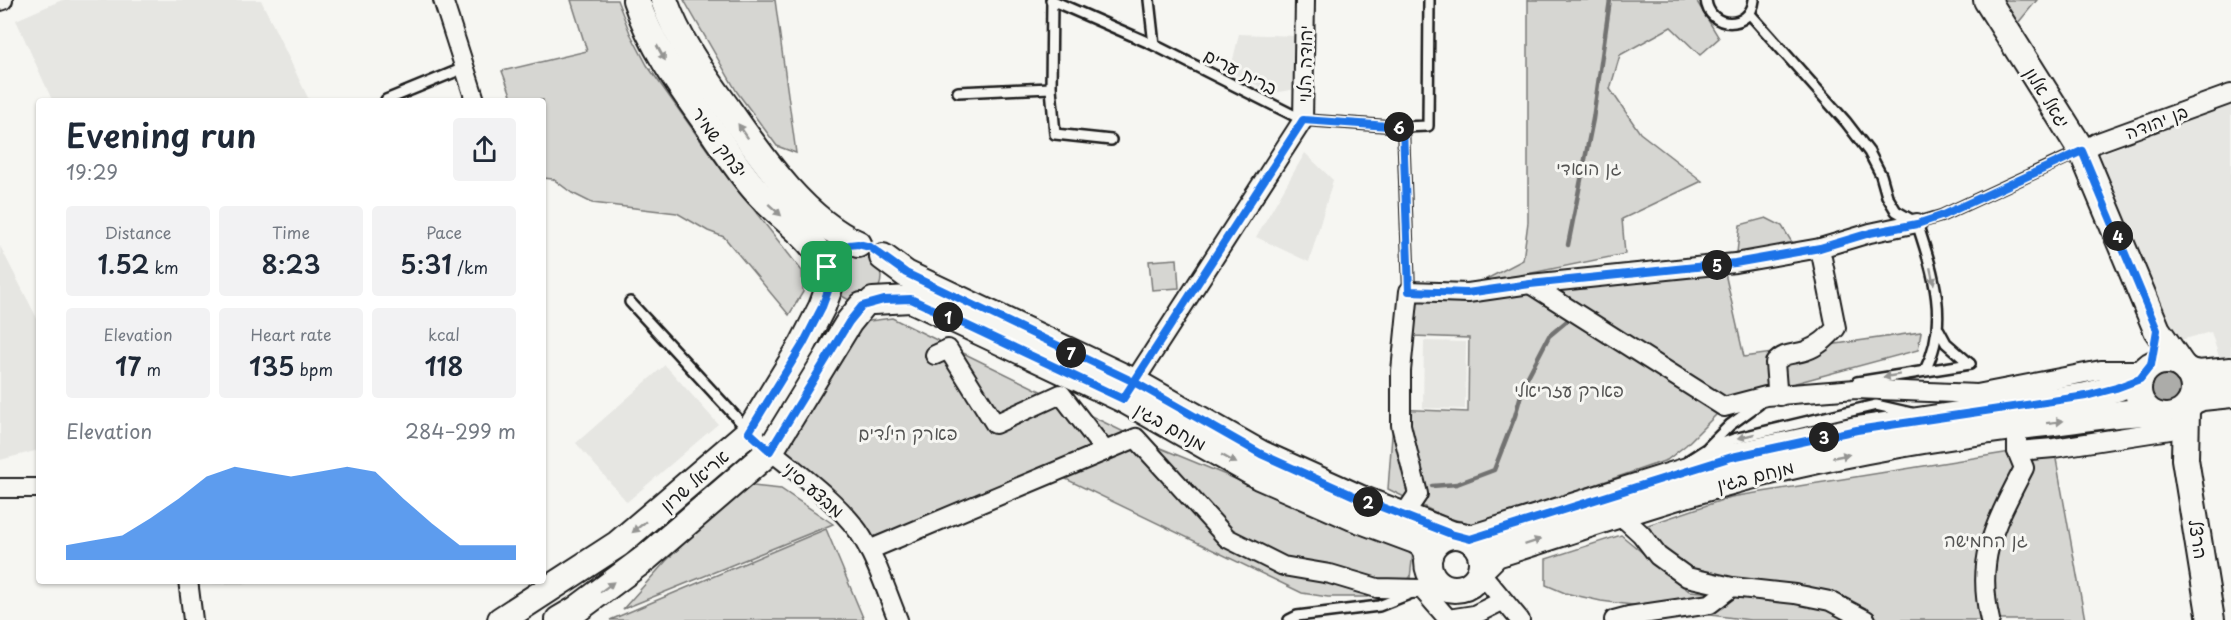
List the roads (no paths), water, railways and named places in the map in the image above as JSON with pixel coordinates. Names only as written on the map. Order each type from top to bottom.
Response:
[{"type":"main road","name":"יצחק שמיר","points":[[636,0],[648,28],[679,84],[748,181],[813,246],[828,278]]},
{"type":"main road","name":"יצחק שמיר","points":[[664,0],[695,63],[770,169],[833,230],[858,244]]},
{"type":"main road","name":"יגאל אלון","points":[[1987,0],[2082,151],[2157,330],[2184,369]]},
{"type":"main road","points":[[858,244],[870,247],[883,257],[889,271],[888,280],[880,295],[868,304],[843,302],[828,278],[832,257],[840,249],[858,244]]},
{"type":"main road","name":"מנחם בגין","points":[[883,257],[906,273],[1128,391],[1259,476],[1422,544],[1426,570]]},
{"type":"main road","name":"אריאל שרון","points":[[501,620],[618,544],[749,432],[803,344],[822,307],[828,278]]},
{"type":"main road","name":"מנחם בגין","points":[[868,304],[911,299],[1128,391],[1261,454],[1403,516],[1460,537],[1517,526],[1657,479],[1732,457],[1857,430],[2086,396],[2116,388],[2145,371]]},
{"type":"main road","name":"אריאל שרון","points":[[559,620],[647,557],[770,451],[849,322],[868,304]]},
{"type":"main road","points":[[2157,330],[2138,388],[2139,397],[2172,414],[2194,384],[2184,369]]},
{"type":"main road","points":[[2145,371],[2168,361],[2184,369],[2205,374],[2231,371]]},
{"type":"main road","name":"מנחם בגין","points":[[1481,570],[1496,554],[1618,513],[1787,467],[1983,430],[2017,439],[2116,412],[2172,414],[2202,397],[2231,394]]},
{"type":"main road","name":"הרצל","points":[[2172,414],[2185,459],[2211,620]]},
{"type":"main road","points":[[1460,537],[1480,552],[1481,570],[1469,585],[1461,588],[1448,588],[1426,570],[1437,542],[1460,537]]},
{"type":"street","points":[[443,0],[474,98]]},
{"type":"street","name":"יהודה הלוי","points":[[1128,391],[1303,120],[1305,0]]},
{"type":"street","name":"בן יהודה","points":[[2082,151],[2096,143],[2231,94]]},
{"type":"street","points":[[1403,516],[1418,494],[1401,425],[1401,371],[1409,291],[1467,293],[1530,284],[1735,263],[1820,248],[1870,233],[1917,224]]},
{"type":"street","points":[[1780,396],[1775,363],[1782,356],[1805,351],[1823,342],[1836,328],[1820,248]]},
{"type":"street","points":[[1530,284],[1724,407],[1766,396],[1856,389],[1977,394],[2101,370],[2145,371]]},
{"type":"street","points":[[935,355],[948,349],[995,424],[1061,394],[1105,451]]},
{"type":"street","name":"מבצע סיני","points":[[749,432],[842,511],[859,532],[869,550],[898,620]]},
{"type":"street","points":[[869,550],[1136,438],[1227,538],[1283,566],[1330,574],[1377,588],[1426,570],[1448,619],[1474,615],[1502,600]]},
{"type":"street","points":[[1990,620],[1986,602],[1985,572],[1989,542],[2024,468],[2017,439]]},
{"type":"street","points":[[0,488],[36,488]]},
{"type":"street","points":[[1618,513],[1641,534],[1658,556],[1687,577],[1732,587],[1795,594],[1830,601],[1866,620]]},
{"type":"street","points":[[1481,570],[1502,600],[1520,620]]},
{"type":"street","points":[[188,584],[193,620]]},
{"type":"street","points":[[1614,620],[1710,604],[1732,587]]},
{"type":"lane","points":[[1052,0],[1051,88],[1055,134],[1111,140]]},
{"type":"lane","name":"ברית ערים","points":[[1052,0],[1154,45],[1303,120],[1403,127],[1428,126],[1429,0]]},
{"type":"lane","points":[[1149,0],[1154,45]]},
{"type":"lane","points":[[1706,0],[1710,13],[1723,22],[1738,22],[1750,14],[1755,0]]},
{"type":"lane","points":[[1750,14],[1846,122],[1869,152],[1881,175],[1887,196],[1896,211],[1917,224],[1928,257],[1937,300],[1939,330],[1932,357],[1925,370]]},
{"type":"lane","points":[[391,98],[464,68]]},
{"type":"lane","points":[[958,92],[1051,88]]},
{"type":"lane","points":[[1403,127],[1409,291]]},
{"type":"lane","points":[[1917,224],[1941,216],[2082,151]]},
{"type":"lane","points":[[630,302],[749,432]]},
{"type":"lane","points":[[1706,449],[1730,425],[1751,409],[1780,396],[1970,364],[1946,343],[1939,330]]},
{"type":"lane","points":[[1657,479],[1706,449],[1734,439],[1876,405],[1937,418]]},
{"type":"lane","points":[[1289,620],[1297,616],[1379,606],[1426,570]]},
{"type":"waterway","points":[[1568,245],[1593,119],[1610,0]]},
{"type":"waterway","points":[[1432,486],[1457,484],[1494,470],[1515,416],[1524,384],[1549,336],[1573,316]]},
{"type":"park label","name":"גן הואדי","points":[[1589,167]]},
{"type":"park label","name":"פארק עזריאלי","points":[[1569,389]]},
{"type":"park label","name":"פארק הילדים","points":[[908,432]]},
{"type":"park label","name":"גן החמישה","points":[[1986,539]]}]
